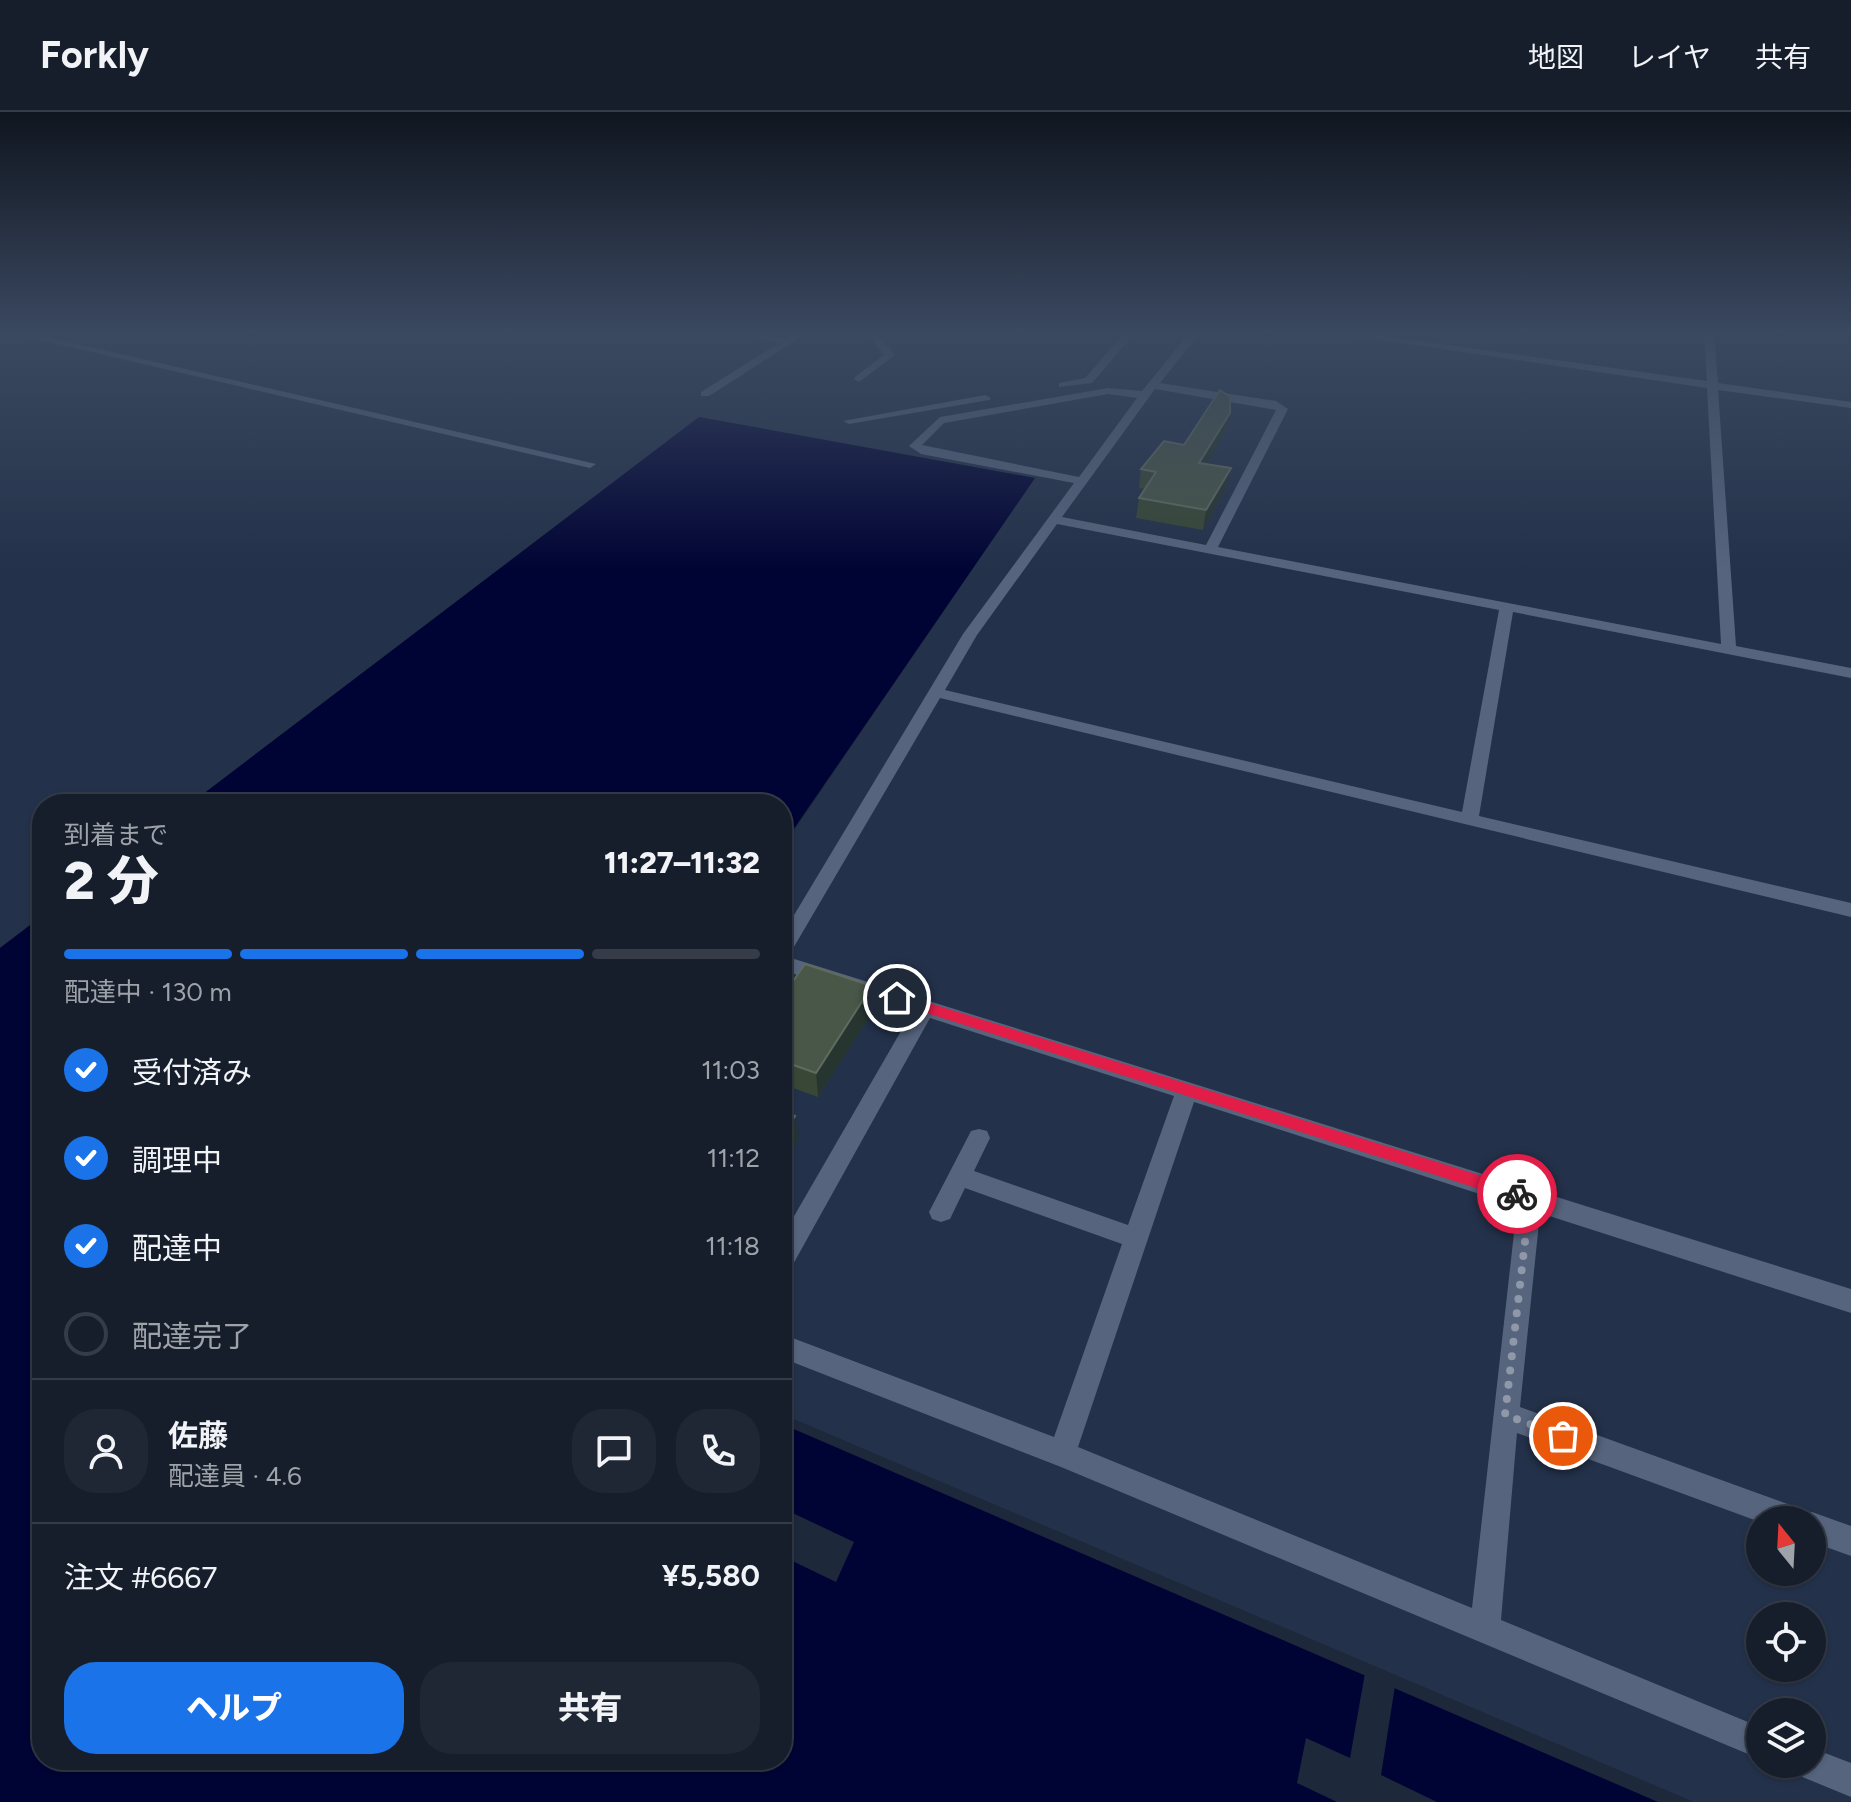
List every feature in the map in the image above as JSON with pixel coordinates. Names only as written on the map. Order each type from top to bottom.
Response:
[{"type":"street","points":[[361,412],[590,464]]},
{"type":"street","points":[[849,421],[904,412]]},
{"type":"street","points":[[987,412],[940,420],[915,446],[1083,481]]},
{"type":"street","points":[[792,935],[970,634],[1134,412]]},
{"type":"street","points":[[1210,550],[1281,412]]},
{"type":"street","points":[[1715,412],[1729,649]]},
{"type":"street","points":[[1055,520],[1851,673]]},
{"type":"street","points":[[1470,819],[1507,607]]},
{"type":"street","points":[[934,692],[1851,910]]},
{"type":"street","points":[[792,966],[1851,1301]]},
{"type":"street","points":[[792,1242],[926,1007]]},
{"type":"street","points":[[1062,1454],[1186,1092]]},
{"type":"street","points":[[941,1212],[979,1138]]},
{"type":"street","points":[[960,1176],[1136,1238]]},
{"type":"street","points":[[1485,1630],[1530,1198]]},
{"type":"street","points":[[792,1350],[1062,1454],[1746,1737]]},
{"type":"street","points":[[1505,1415],[1755,1506]]},
{"type":"street","points":[[1826,1532],[1851,1541]]},
{"type":"street","points":[[1826,1770],[1851,1780]]},
{"type":"shaded area","points":[[0,412],[1851,412],[1851,1802],[1694,1802],[792,1418],[792,833],[1034,478],[699,417],[203,794],[32,794],[32,924],[0,948]]},
{"type":"shaded area","points":[[699,417],[1035,478],[792,831],[792,794],[203,794]]},
{"type":"shaded area","points":[[32,924],[32,1770],[792,1770],[792,1428],[1658,1802],[0,1802],[0,948]]},
{"type":"pier","points":[[792,1513],[854,1542],[836,1582],[792,1561]]},
{"type":"pier","points":[[1365,1673],[1395,1686],[1381,1775],[1437,1802],[1337,1802],[1297,1783],[1306,1738],[1350,1758]]},
{"type":"building","points":[[1206,412],[1230,412],[1199,463],[1231,468],[1206,510],[1139,498],[1156,472],[1141,469],[1164,441],[1184,445]]},
{"type":"building","points":[[805,964],[872,986],[816,1073],[792,1065],[792,983]]},
{"type":"way so far","points":[[1517,1194],[1530,1198],[1505,1415],[1563,1436]]},
{"type":"route","points":[[897,998],[1186,1092],[1517,1194]]}]
